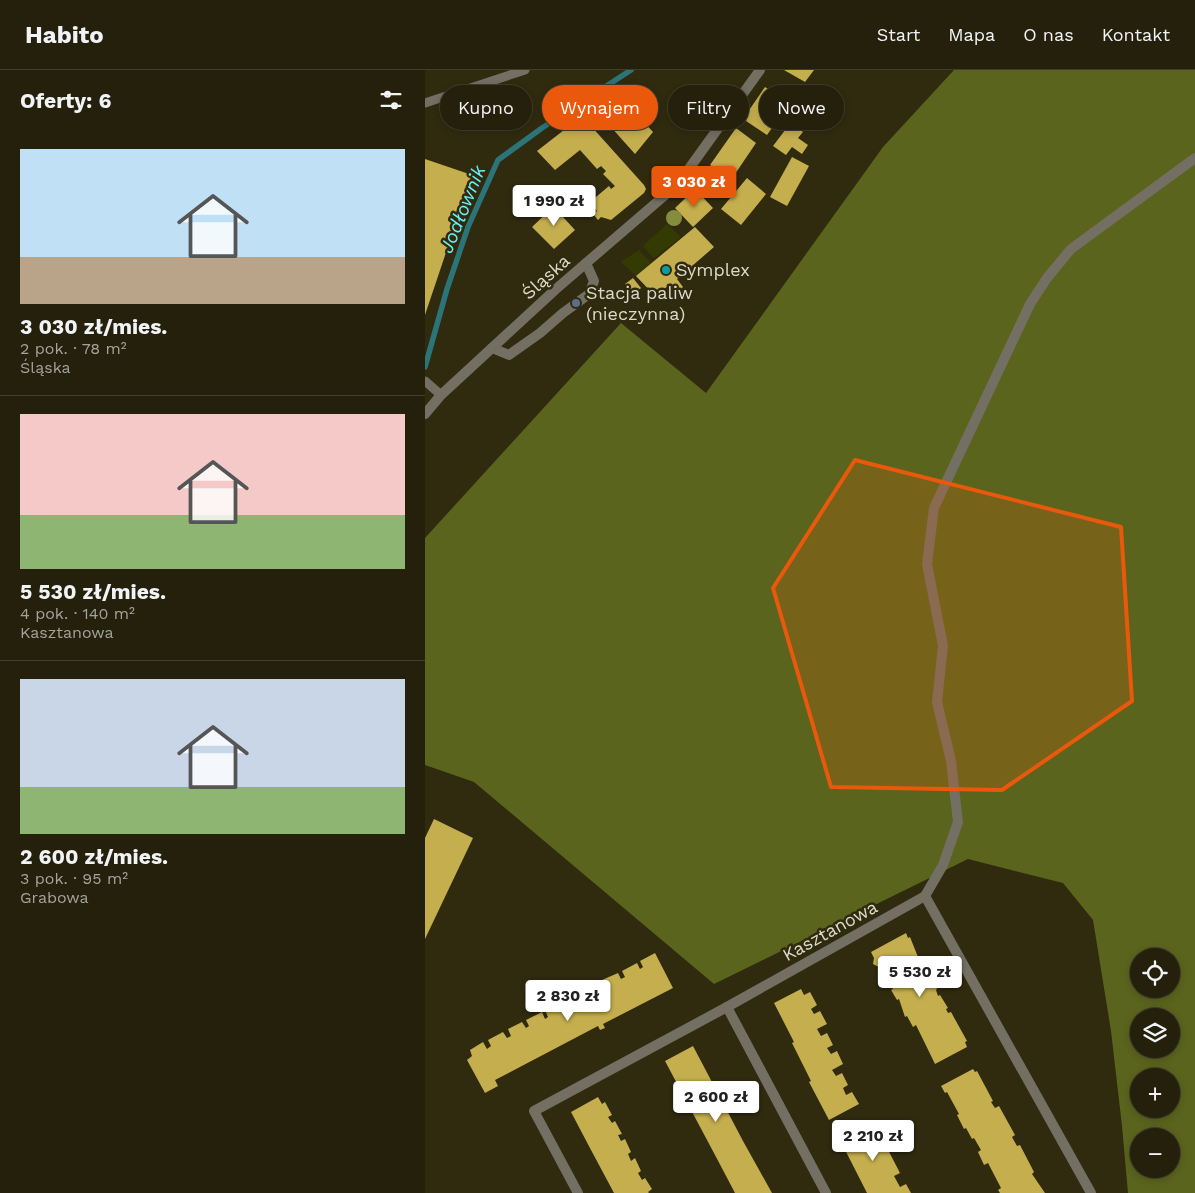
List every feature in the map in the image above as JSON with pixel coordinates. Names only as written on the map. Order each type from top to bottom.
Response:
[{"type":"street","name":"Śląska","points":[[425,414],[441,396],[492,348],[586,263],[678,184],[760,70]]},
{"type":"street","points":[[1091,1193],[925,896],[943,865],[958,822],[951,761],[937,702],[943,646],[927,564],[934,508],[1031,304],[1047,278],[1071,249],[1195,158]]},
{"type":"street","points":[[492,348],[509,355],[540,334],[563,313],[589,294],[594,281],[586,263]]},
{"type":"street","name":"Kasztanowa","points":[[578,1193],[534,1110],[727,1007],[925,896]]},
{"type":"street","points":[[727,1007],[826,1193]]},
{"type":"lane","points":[[425,103],[525,70]]},
{"type":"lane","points":[[426,382],[441,396]]},
{"type":"highlighted area","points":[[855,460],[1121,527],[1132,701],[1002,790],[831,787],[773,588]]},
{"type":"green space","points":[[954,70],[1195,70],[1195,1193],[1128,1193],[1111,1031],[1093,920],[1063,883],[968,859],[714,984],[474,782],[425,765],[425,538],[621,323],[706,393],[883,147]]},
{"type":"green space","points":[[667,224],[681,237],[654,258],[643,246]]},
{"type":"green space","points":[[639,250],[651,263],[636,276],[621,262]]},
{"type":"building","points":[[784,70],[814,70],[805,82]]},
{"type":"building","points":[[759,96],[759,130],[749,123],[749,110]]},
{"type":"building","points":[[564,130],[595,130],[646,189],[644,193],[611,220],[601,217],[598,220],[593,214],[597,211],[590,202],[609,186],[611,189],[615,186],[603,174],[606,171],[601,166],[597,169],[580,150],[555,170],[537,151]]},
{"type":"building","points":[[614,130],[651,130],[653,132],[635,154]]},
{"type":"building","points":[[735,130],[739,130],[756,143],[731,180],[710,165]]},
{"type":"building","points":[[760,130],[771,130],[767,135]]},
{"type":"building","points":[[785,130],[800,130],[803,132],[798,138],[808,145],[802,154],[792,147],[786,155],[773,146]]},
{"type":"building","points":[[792,157],[809,166],[787,206],[770,197]]},
{"type":"building","points":[[425,159],[472,175],[425,315]]},
{"type":"building","points":[[747,178],[766,194],[741,225],[721,209]]},
{"type":"building","points":[[695,189],[713,208],[693,227],[675,208]]},
{"type":"building","points":[[556,204],[566,215],[563,217],[575,230],[554,249],[532,227]]},
{"type":"building","name":"Symplex","points":[[695,227],[714,247],[677,279],[683,287],[675,294],[668,286],[655,296],[636,276]]},
{"type":"building","points":[[633,278],[641,288],[634,295],[625,284]]},
{"type":"building","points":[[434,819],[473,838],[425,939],[425,838]]},
{"type":"building","points":[[906,933],[908,938],[910,937],[918,957],[920,956],[928,971],[926,972],[937,989],[938,996],[940,995],[948,1008],[946,1009],[948,1013],[951,1012],[967,1041],[965,1042],[967,1047],[935,1064],[916,1025],[913,1027],[907,1016],[905,1017],[899,999],[897,1000],[891,990],[893,989],[887,978],[885,979],[879,967],[873,964],[874,958],[871,952]]},
{"type":"building","points":[[655,953],[673,988],[603,1024],[605,1028],[600,1030],[598,1026],[495,1080],[498,1086],[485,1093],[467,1060],[472,1056],[470,1050],[483,1042],[487,1049],[491,1046],[488,1040],[503,1032],[507,1038],[511,1036],[508,1029],[522,1022],[526,1028],[529,1026],[526,1020],[542,1012],[545,1019],[548,1017],[545,1010],[560,1003],[563,1009],[583,999],[606,987],[602,980],[618,973],[621,979],[625,977],[622,971],[637,963],[640,969],[643,967],[640,961]]},
{"type":"building","points":[[801,989],[804,995],[810,992],[817,1005],[811,1009],[814,1014],[820,1011],[827,1024],[817,1029],[821,1036],[827,1033],[833,1045],[827,1048],[831,1054],[837,1051],[843,1064],[832,1070],[836,1076],[842,1073],[848,1085],[843,1088],[846,1095],[852,1092],[859,1104],[829,1120],[809,1082],[811,1081],[792,1043],[794,1042],[774,1003]]},
{"type":"building","points":[[693,1046],[772,1193],[735,1193],[665,1061]]},
{"type":"building","points":[[973,1069],[975,1072],[977,1071],[995,1108],[999,1106],[1015,1135],[1012,1137],[1017,1146],[1020,1145],[1034,1172],[1032,1174],[1045,1193],[1000,1193],[998,1190],[1001,1188],[988,1163],[984,1165],[978,1152],[981,1150],[966,1128],[964,1129],[957,1115],[959,1114],[947,1092],[945,1093],[941,1086]]},
{"type":"building","points":[[598,1097],[602,1104],[605,1102],[612,1115],[608,1117],[612,1123],[615,1121],[622,1134],[618,1135],[621,1141],[625,1139],[631,1152],[628,1154],[631,1161],[635,1158],[641,1171],[638,1173],[642,1180],[645,1178],[652,1189],[649,1193],[614,1193],[591,1150],[571,1112]]},
{"type":"building","points":[[873,1122],[880,1135],[874,1138],[879,1149],[886,1146],[900,1173],[894,1176],[900,1187],[906,1184],[911,1193],[867,1193],[840,1140]]},
{"type":"waterway","name":"Jodłownik","points":[[425,367],[447,289],[468,227],[498,160],[542,128],[631,70]]},
{"type":"place","name":"Symplex","points":[[666,270]]},
{"type":"place","name":"Stacja paliw (nieczynna)","points":[[576,303]]}]
